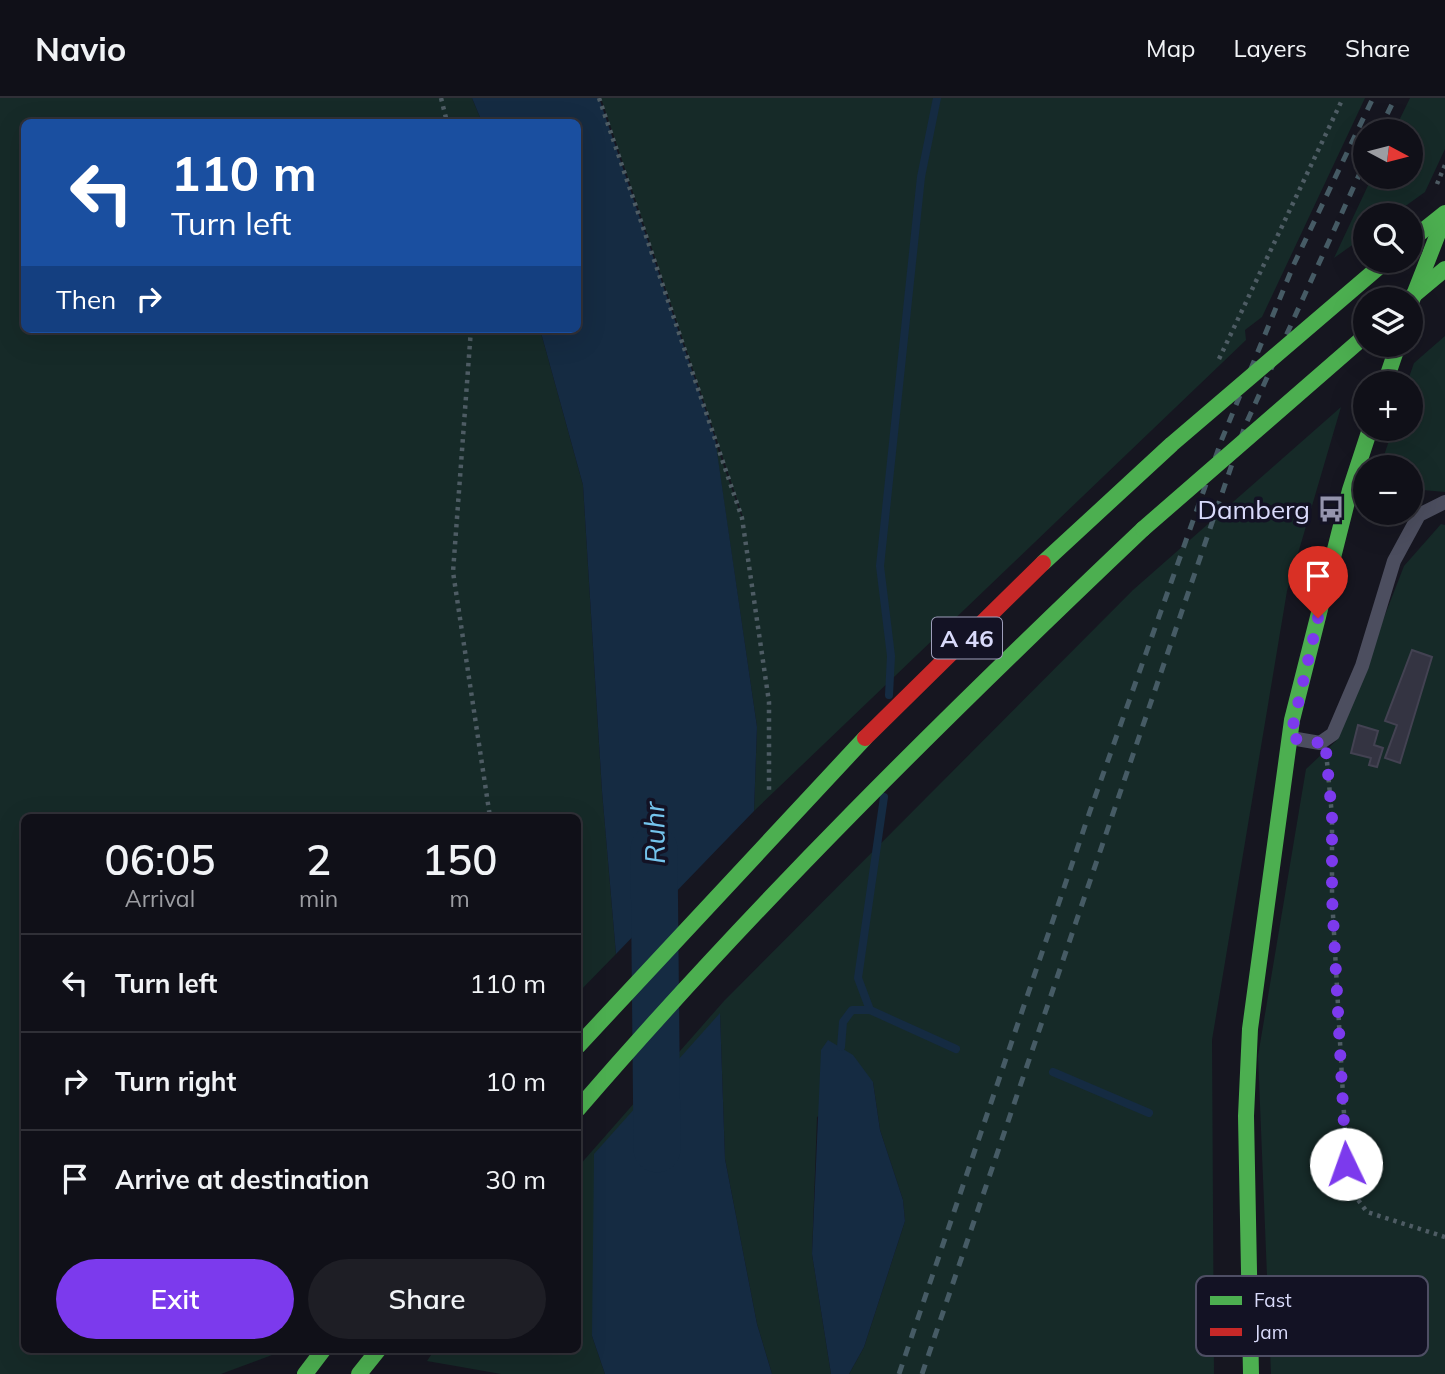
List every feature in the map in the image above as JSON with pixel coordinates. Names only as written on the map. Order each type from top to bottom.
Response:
[{"type":"main road","points":[[1423,231],[1445,214]]},
{"type":"main road","points":[[1417,287],[1445,214]]},
{"type":"main road","points":[[1423,287],[1445,269]]},
{"type":"main road","name":"A 46","points":[[581,1043],[794,809],[932,671],[1072,537],[1216,406],[1372,273]]},
{"type":"main road","name":"A 46","points":[[581,1106],[744,924],[997,666],[1143,529],[1353,346]]},
{"type":"main road","points":[[1249,1276],[1246,1130],[1250,1029],[1290,738],[1350,490],[1366,441]]},
{"type":"main road","points":[[305,1374],[321,1353]]},
{"type":"main road","points":[[359,1374],[376,1353]]},
{"type":"main road","points":[[1251,1356],[1251,1374]]},
{"type":"lane","points":[[1290,738],[1320,743],[1333,734],[1362,666],[1394,561],[1419,515],[1445,502]]},
{"type":"path","points":[[441,98],[446,119]]},
{"type":"path","points":[[599,98],[742,518],[769,702],[769,796]]},
{"type":"path","points":[[471,333],[453,572],[490,814]]},
{"type":"path","points":[[1325,740],[1332,816],[1332,897],[1348,1186],[1367,1212],[1445,1237]]},
{"type":"green space","points":[[0,98],[472,98],[481,119],[21,119],[21,333],[541,333],[583,485],[602,791],[616,954],[581,990],[581,814],[21,814],[21,1353],[277,1353],[221,1374],[0,1374]]},
{"type":"green space","points":[[601,98],[1365,98],[1262,317],[1245,330],[1246,340],[754,811],[757,727],[715,441],[743,521]]},
{"type":"green space","points":[[1410,98],[1445,98],[1445,149],[1425,192],[1410,203],[1360,203],[1366,189],[1423,189],[1423,119],[1400,119]]},
{"type":"green space","points":[[1353,218],[1353,245],[1334,258]]},
{"type":"green space","points":[[1445,336],[1445,492],[1423,490],[1423,455],[1384,455],[1389,441],[1423,441],[1423,371],[1411,371],[1414,363]]},
{"type":"green space","points":[[1341,407],[1287,591],[1212,1040],[1213,1276],[1196,1276],[1196,1356],[1214,1356],[1214,1374],[849,1374],[864,1347],[905,1221],[903,1200],[880,1130],[873,1082],[817,1117],[812,1254],[831,1374],[772,1374],[757,1324],[725,1159],[720,1014],[592,1336],[605,1374],[501,1374],[427,1361],[432,1353],[581,1353],[581,1164],[724,1001],[1133,590]]},
{"type":"green space","points":[[1441,524],[1445,525],[1445,1374],[1271,1374],[1270,1356],[1428,1356],[1428,1276],[1267,1276],[1258,1056],[1306,769],[1336,741],[1404,566]]},
{"type":"water","points":[[472,98],[599,98],[715,438],[757,727],[754,811],[616,954],[602,791],[583,485],[541,333],[581,333],[581,119],[481,119]]},
{"type":"water","points":[[720,1013],[725,1159],[757,1324],[772,1374],[605,1374],[592,1336],[594,1154]]},
{"type":"water","points":[[828,1040],[853,1055],[873,1082],[880,1130],[903,1200],[905,1221],[864,1347],[849,1374],[831,1374],[812,1254],[821,1050]]},
{"type":"building","points":[[1412,650],[1432,657],[1400,763],[1385,758],[1397,725],[1385,721]]},
{"type":"building","points":[[1358,725],[1378,731],[1374,745],[1383,748],[1377,767],[1369,765],[1371,758],[1351,753]]},
{"type":"waterway","points":[[889,695],[891,656],[880,566],[921,177],[937,98]]},
{"type":"waterway","points":[[870,1010],[858,978],[884,797]]},
{"type":"waterway","name":"Ruhr","points":[[654,849],[657,1149]]},
{"type":"waterway","points":[[841,1047],[843,1022],[852,1010],[870,1010],[956,1049]]},
{"type":"waterway","points":[[1053,1072],[1149,1113]]},
{"type":"railway","points":[[899,1374],[1090,811],[1222,439],[1294,264],[1373,98]]},
{"type":"railway","points":[[1385,119],[1395,98]]},
{"type":"railway","points":[[922,1374],[1245,426],[1353,188]]},
{"type":"traffic: fast","points":[[1423,231],[1445,213]]},
{"type":"traffic: fast","points":[[1417,287],[1445,216]]},
{"type":"traffic: fast","points":[[1423,287],[1445,269]]},
{"type":"traffic: fast","points":[[1043,563],[1172,444],[1372,273]]},
{"type":"traffic: fast","points":[[1143,529],[1353,346]]},
{"type":"traffic: fast","points":[[1389,371],[1394,357]]},
{"type":"traffic: fast","points":[[1249,1276],[1246,1116],[1250,1029],[1292,720],[1350,490],[1366,441]]},
{"type":"traffic: fast","points":[[581,1106],[713,958],[853,812],[1143,529]]},
{"type":"traffic: fast","points":[[581,1043],[865,738]]},
{"type":"traffic: fast","points":[[305,1374],[321,1353]]},
{"type":"traffic: fast","points":[[359,1374],[376,1353]]},
{"type":"traffic: fast","points":[[1251,1356],[1251,1374]]},
{"type":"traffic: jam","points":[[865,738],[1043,563]]},
{"type":"place","name":"Damberg","points":[[1331,509]]},
{"type":"route","points":[[1318,618],[1292,720],[1290,738],[1320,743],[1325,740],[1332,816],[1332,897],[1346,1164]]}]
